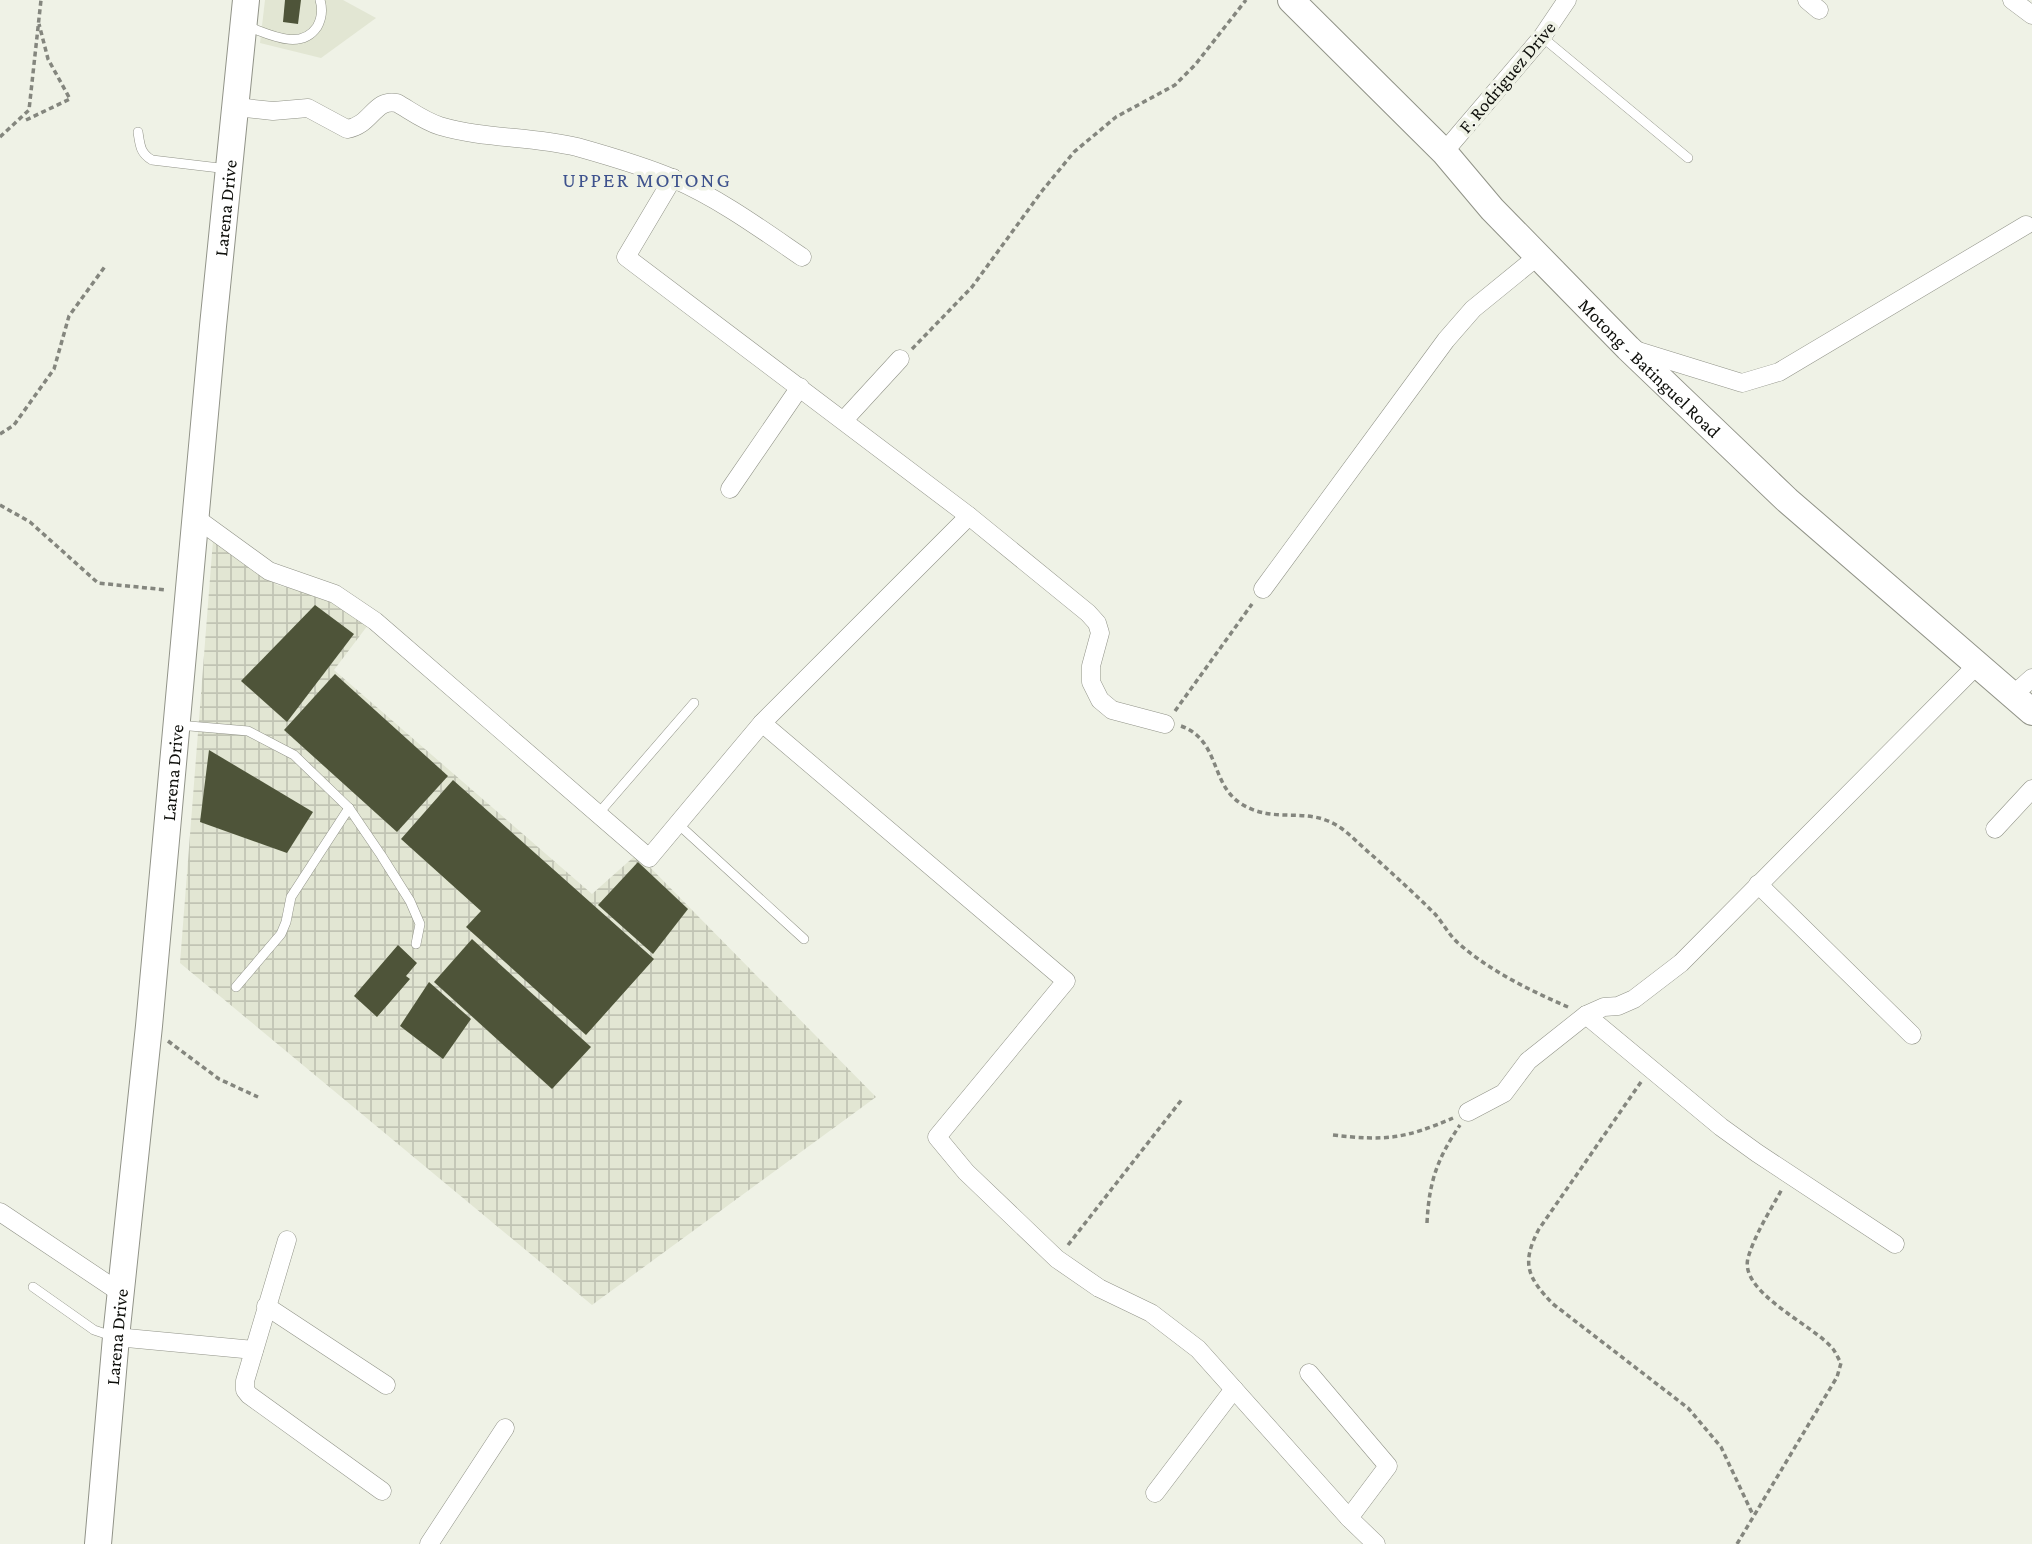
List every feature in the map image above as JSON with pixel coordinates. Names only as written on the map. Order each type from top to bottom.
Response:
[{"type":"main road","name":"Motong - Batinguel Road","points":[[1291,0],[1444,152],[1492,209],[1628,348],[1787,500],[1978,664],[2026,695]]},
{"type":"main road","name":"Larena Drive","points":[[98,1544],[245,13]]},
{"type":"street","name":"F. Rodriguez Drive","points":[[1444,152],[1542,37],[1567,0]]},
{"type":"street","points":[[2012,0],[2032,15]]},
{"type":"street","points":[[236,107],[273,111],[308,108],[347,129],[364,123],[383,104],[390,102],[397,103],[436,125],[577,147],[673,178],[735,212],[802,257]]},
{"type":"street","points":[[673,178],[626,257],[969,516],[1097,622],[1100,633],[1091,666],[1091,682],[1100,700],[1112,710],[1166,724]]},
{"type":"street","points":[[1628,348],[1742,383],[1779,372],[2030,225]]},
{"type":"street","points":[[1263,589],[1446,340],[1473,309],[1538,256]]},
{"type":"street","points":[[844,421],[900,359]]},
{"type":"street","points":[[730,489],[800,387]]},
{"type":"street","points":[[196,518],[269,571],[335,594],[364,613],[649,858],[762,723],[969,516]]},
{"type":"street","points":[[1468,1112],[1504,1093],[1528,1061],[1586,1015],[1604,1007],[1618,1006],[1655,985],[1706,940],[1758,884],[1978,664]]},
{"type":"street","points":[[762,723],[1066,981],[937,1137],[966,1172],[1057,1259],[1099,1288],[1151,1313],[1198,1349],[1349,1518],[1376,1544]]},
{"type":"street","points":[[1995,829],[2032,789]]},
{"type":"street","points":[[1758,884],[1912,1035]]},
{"type":"street","points":[[1586,1015],[1721,1128],[1895,1244]]},
{"type":"street","points":[[0,1212],[121,1293]]},
{"type":"street","points":[[287,1240],[245,1381],[246,1390],[249,1395],[382,1491]]},
{"type":"street","points":[[266,1306],[386,1385]]},
{"type":"street","points":[[116,1337],[254,1350]]},
{"type":"street","points":[[1310,1373],[1388,1466],[1349,1518]]},
{"type":"street","points":[[1155,1493],[1234,1389]]},
{"type":"street","points":[[429,1544],[505,1428]]},
{"type":"lane","points":[[245,13],[288,40],[298,40],[306,37],[319,24],[322,15],[320,0]]},
{"type":"lane","points":[[1542,37],[1688,158]]},
{"type":"lane","points":[[138,132],[144,155],[152,159],[230,170]]},
{"type":"lane","points":[[598,814],[694,703]]},
{"type":"lane","points":[[177,725],[248,731],[295,755],[349,808],[410,901],[420,924],[416,944]]},
{"type":"lane","points":[[236,987],[281,934],[291,897],[349,808]]},
{"type":"lane","points":[[678,824],[804,939]]},
{"type":"lane","points":[[33,1287],[94,1330],[116,1337]]},
{"type":"path","points":[[0,137],[29,110],[41,0]]},
{"type":"path","points":[[900,359],[972,287],[1074,152],[1116,117],[1175,85],[1195,65],[1246,0]]},
{"type":"path","points":[[26,120],[70,99],[48,59],[39,21]]},
{"type":"path","points":[[0,434],[14,425],[54,369],[69,316],[106,265]]},
{"type":"path","points":[[0,505],[30,522],[98,583],[190,592]]},
{"type":"path","points":[[1166,724],[1263,589]]},
{"type":"path","points":[[1166,724],[1179,725],[1201,736],[1221,780],[1237,802],[1255,812],[1276,817],[1300,814],[1324,819],[1341,828],[1423,902],[1455,940],[1476,957],[1540,995],[1586,1015]]},
{"type":"path","points":[[149,1026],[219,1079],[258,1097]]},
{"type":"path","points":[[1650,1069],[1539,1229],[1530,1247],[1528,1266],[1535,1285],[1553,1304],[1688,1408],[1721,1447],[1753,1515]]},
{"type":"path","points":[[1057,1259],[1183,1098]]},
{"type":"path","points":[[1334,1135],[1366,1139],[1397,1138],[1423,1131],[1468,1112]]},
{"type":"path","points":[[1427,1223],[1428,1193],[1434,1171],[1468,1112]]},
{"type":"path","points":[[1737,1544],[1837,1377],[1840,1363],[1834,1350],[1821,1337],[1759,1290],[1750,1275],[1747,1260],[1789,1175]]},
{"type":"shaded area","points":[[265,0],[343,0],[376,18],[321,58],[260,43]]},
{"type":"shaded area","points":[[213,540],[277,585],[319,595],[368,625],[334,670],[592,894],[637,854],[876,1097],[592,1305],[180,963]]},
{"type":"building","points":[[285,0],[301,0],[298,24],[283,22]]},
{"type":"building","points":[[315,605],[354,634],[287,722],[241,681]]},
{"type":"building","points":[[335,674],[448,776],[397,832],[284,730]]},
{"type":"building","points":[[209,750],[313,812],[287,853],[200,822]]},
{"type":"building","points":[[453,780],[654,959],[586,1035],[466,927],[481,911],[401,839]]},
{"type":"building","points":[[638,862],[688,909],[653,954],[598,905]]},
{"type":"building","points":[[472,939],[591,1047],[552,1089],[434,982]]},
{"type":"building","points":[[398,945],[417,963],[406,976],[410,979],[377,1017],[354,996]]},
{"type":"building","points":[[429,982],[471,1019],[443,1059],[400,1026]]},
{"type":"district","name":"UPPER MOTONG","points":[[647,180]]}]
